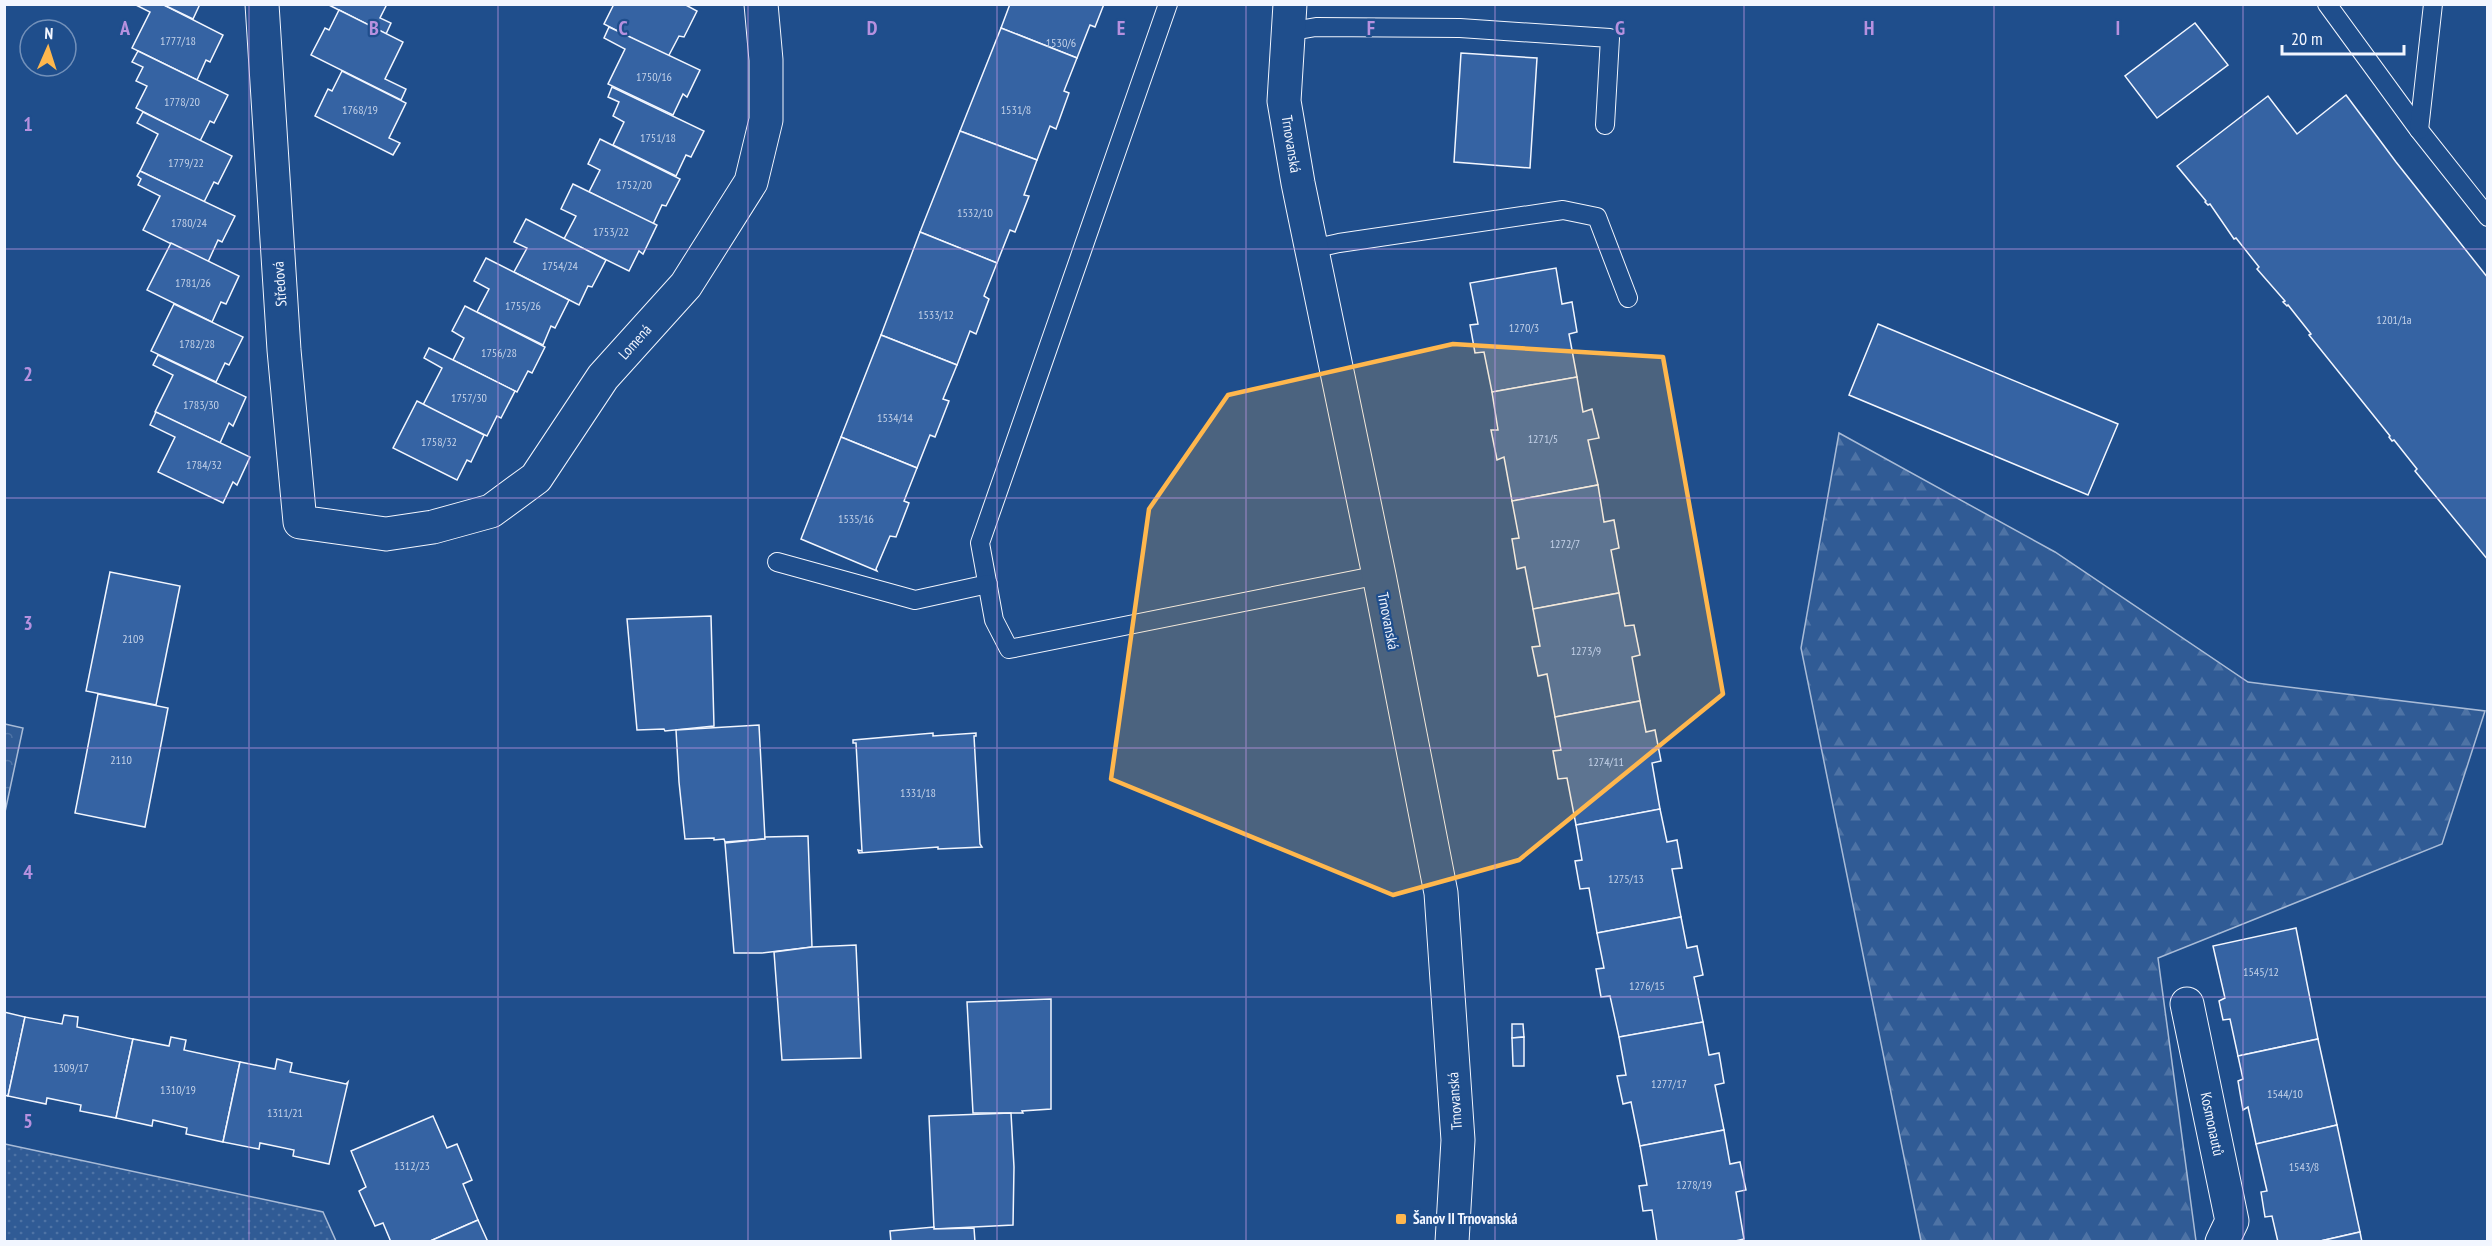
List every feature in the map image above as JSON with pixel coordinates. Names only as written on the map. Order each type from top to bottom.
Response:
[{"type":"street","name":"Středová","points":[[262,4],[284,350],[300,522],[340,528]]},
{"type":"street","name":"Lomená","points":[[340,528],[387,534],[433,526],[491,511],[536,478],[603,377],[686,285],[751,182],[766,120],[766,60],[760,4]]},
{"type":"street","name":"Trnovanská","points":[[1288,18],[1284,101],[1441,893],[1458,1140],[1452,1242]]},
{"type":"street","name":"Kosmonautů","points":[[2187,1004],[2232,1221],[2222,1242]]},
{"type":"lane","points":[[1168,4],[981,543],[994,620],[1009,648],[1379,575]]},
{"type":"lane","points":[[2327,4],[2419,130],[2487,217]]},
{"type":"lane","points":[[2419,130],[2433,4]]},
{"type":"lane","points":[[1288,18],[1316,27],[1460,28],[1610,38],[1605,125]]},
{"type":"lane","points":[[1312,249],[1338,243],[1563,210],[1597,216],[1628,298]]},
{"type":"lane","points":[[777,562],[915,600],[988,584]]},
{"type":"highlighted area","points":[[1453,344],[1663,357],[1723,694],[1519,860],[1393,895],[1111,779],[1149,509],[1228,395]]},
{"type":"green space","points":[[1839,433],[2055,552],[2248,682],[2485,711],[2442,844],[2158,958],[2196,1241],[1921,1241],[1801,648]]},
{"type":"green space","points":[[4,724],[23,728],[5,812]]},
{"type":"green space","points":[[5,1144],[323,1212],[336,1241],[5,1241]]},
{"type":"building","points":[[134,4],[162,4],[223,35],[210,62],[206,60],[197,80],[132,48],[150,12]]},
{"type":"building","points":[[162,4],[200,4],[193,19]]},
{"type":"building","points":[[327,4],[387,4],[380,18],[391,23],[386,34]]},
{"type":"building","points":[[614,4],[684,4],[697,11],[684,37],[679,36],[668,57],[604,24]]},
{"type":"building","points":[[1010,4],[1104,4],[1095,27],[1090,25],[1077,58],[1001,28]]},
{"type":"building","points":[[339,10],[403,42],[385,79],[406,89],[401,100],[311,55],[325,28],[329,30]]},
{"type":"building","points":[[2195,23],[2228,65],[2157,118],[2125,76]]},
{"type":"building","points":[[609,27],[700,70],[687,97],[683,94],[673,115],[608,84],[625,49],[604,38]]},
{"type":"building","points":[[1001,28],[1077,58],[1064,91],[1069,93],[1056,129],[1050,126],[1037,160],[960,131]]},
{"type":"building","points":[[138,51],[228,95],[214,123],[210,121],[200,141],[136,108],[147,86],[136,81],[143,67],[132,62]]},
{"type":"building","points":[[1461,53],[1537,58],[1530,168],[1454,162]]},
{"type":"building","points":[[342,71],[406,103],[389,138],[400,143],[393,155],[315,116],[328,89],[332,91]]},
{"type":"building","points":[[612,87],[704,131],[691,157],[686,155],[676,176],[613,145],[624,122],[613,116],[619,102],[608,97]]},
{"type":"building","points":[[2346,95],[2488,278],[2488,560],[2415,471],[2417,469],[2394,440],[2392,441],[2309,335],[2311,334],[2283,302],[2285,301],[2257,269],[2259,267],[2236,238],[2234,239],[2210,204],[2205,202],[2177,166],[2268,96],[2297,134]]},
{"type":"building","points":[[143,112],[232,156],[218,184],[214,182],[204,202],[140,171],[158,134],[137,123]]},
{"type":"building","points":[[960,131],[1037,160],[1024,195],[1029,196],[1015,232],[1010,230],[997,263],[920,232]]},
{"type":"building","points":[[600,139],[680,179],[666,206],[662,205],[653,224],[589,192],[600,170],[588,164]]},
{"type":"building","points":[[140,171],[235,216],[222,242],[218,240],[208,262],[143,230],[160,196],[138,185],[141,179],[137,176]]},
{"type":"building","points":[[573,184],[657,225],[643,254],[639,251],[629,271],[564,239],[576,216],[561,209]]},
{"type":"building","points":[[526,219],[606,260],[592,287],[588,286],[579,305],[514,272],[527,248],[514,242]]},
{"type":"building","points":[[920,232],[997,263],[984,296],[989,299],[976,334],[970,331],[957,365],[881,335]]},
{"type":"building","points":[[171,243],[239,276],[226,304],[221,302],[212,322],[147,290]]},
{"type":"building","points":[[486,258],[569,300],[555,328],[551,326],[543,345],[477,312],[489,289],[474,281]]},
{"type":"building","points":[[1556,268],[1562,304],[1572,302],[1577,332],[1569,334],[1577,377],[1492,392],[1484,352],[1475,353],[1470,325],[1478,324],[1470,283]]},
{"type":"building","points":[[174,304],[243,337],[229,365],[225,363],[216,382],[151,351]]},
{"type":"building","points":[[465,306],[545,347],[532,373],[528,371],[517,392],[453,360],[464,338],[452,331]]},
{"type":"building","points":[[1878,324],[2118,424],[2088,495],[1849,395]]},
{"type":"building","points":[[881,335],[957,365],[943,399],[949,401],[935,437],[930,435],[917,468],[841,437]]},
{"type":"building","points":[[429,348],[515,391],[501,418],[497,416],[487,436],[423,405],[442,368],[424,358]]},
{"type":"building","points":[[158,355],[246,397],[233,426],[229,423],[220,443],[155,412],[173,375],[153,365]]},
{"type":"building","points":[[1577,377],[1583,412],[1592,409],[1599,438],[1588,440],[1598,485],[1512,501],[1504,457],[1497,460],[1491,430],[1498,430],[1492,392]]},
{"type":"building","points":[[417,401],[484,435],[471,462],[467,460],[457,480],[393,448]]},
{"type":"building","points":[[156,412],[250,457],[237,485],[233,482],[223,503],[158,472],[175,437],[150,425]]},
{"type":"building","points":[[841,437],[917,468],[904,501],[909,503],[896,537],[890,536],[877,571],[801,539]]},
{"type":"building","points":[[1598,485],[1604,522],[1614,520],[1619,548],[1611,550],[1619,593],[1533,609],[1525,567],[1517,569],[1512,539],[1519,538],[1512,501]]},
{"type":"building","points":[[110,572],[180,586],[156,705],[86,691]]},
{"type":"building","points":[[1619,593],[1625,626],[1634,625],[1640,655],[1632,657],[1640,701],[1555,717],[1547,674],[1538,676],[1532,647],[1540,646],[1533,609]]},
{"type":"building","points":[[711,616],[714,726],[665,731],[664,729],[637,730],[627,619]]},
{"type":"building","points":[[98,694],[168,708],[145,827],[75,813]]},
{"type":"building","points":[[1640,701],[1646,732],[1655,730],[1661,761],[1652,763],[1660,809],[1576,825],[1567,778],[1558,779],[1553,751],[1561,750],[1555,717]]},
{"type":"building","points":[[759,725],[765,839],[725,842],[724,839],[714,840],[714,838],[685,839],[676,730]]},
{"type":"building","points":[[933,733],[933,736],[976,733],[974,736],[982,847],[938,849],[938,847],[859,853],[858,850],[862,851],[856,743],[853,743],[853,740]]},
{"type":"building","points":[[1660,809],[1667,842],[1677,840],[1682,868],[1672,869],[1681,917],[1597,933],[1589,888],[1580,889],[1575,861],[1582,860],[1576,825]]},
{"type":"building","points":[[808,836],[812,947],[762,953],[734,953],[725,843],[765,839],[765,837]]},
{"type":"building","points":[[1681,917],[1687,948],[1697,946],[1703,975],[1694,977],[1703,1022],[1619,1037],[1610,996],[1601,997],[1596,969],[1604,968],[1597,933]]},
{"type":"building","points":[[2296,928],[2318,1039],[2238,1056],[2230,1019],[2223,1020],[2219,1001],[2225,998],[2213,946]]},
{"type":"building","points":[[856,945],[861,1058],[782,1060],[774,952]]},
{"type":"building","points":[[1051,999],[1051,1109],[1022,1111],[1023,1113],[973,1113],[967,1002]]},
{"type":"building","points":[[4,1012],[25,1017],[8,1096],[4,1095]]},
{"type":"building","points":[[64,1015],[78,1017],[77,1027],[133,1039],[116,1118],[80,1111],[81,1105],[47,1098],[46,1104],[8,1096],[25,1017],[62,1024]]},
{"type":"building","points":[[1703,1022],[1709,1055],[1719,1053],[1724,1083],[1715,1085],[1724,1130],[1640,1146],[1631,1102],[1623,1104],[1617,1076],[1626,1075],[1619,1037]]},
{"type":"building","points":[[1512,1024],[1523,1024],[1524,1037],[1512,1038]]},
{"type":"building","points":[[171,1037],[186,1040],[184,1050],[240,1062],[223,1142],[186,1134],[187,1128],[153,1120],[152,1126],[116,1118],[133,1039],[169,1046]]},
{"type":"building","points":[[1524,1037],[1524,1066],[1513,1066],[1512,1038]]},
{"type":"building","points":[[2318,1039],[2337,1125],[2256,1144],[2248,1107],[2243,1110],[2238,1081],[2243,1079],[2238,1056]]},
{"type":"building","points":[[277,1059],[292,1063],[290,1072],[346,1084],[348,1082],[329,1164],[293,1156],[294,1150],[260,1143],[259,1149],[223,1142],[240,1062],[275,1069]]},
{"type":"building","points":[[1011,1113],[1014,1167],[1013,1225],[934,1229],[929,1116]]},
{"type":"building","points":[[433,1116],[447,1148],[457,1144],[472,1180],[463,1184],[478,1220],[428,1242],[391,1242],[383,1223],[375,1226],[359,1191],[366,1187],[351,1151]]},
{"type":"building","points":[[2337,1125],[2360,1232],[2316,1242],[2278,1242],[2272,1216],[2265,1217],[2261,1192],[2267,1191],[2256,1144]]},
{"type":"building","points":[[1724,1130],[1730,1164],[1740,1162],[1746,1190],[1736,1192],[1744,1239],[1731,1242],[1657,1242],[1652,1210],[1643,1211],[1639,1186],[1647,1185],[1640,1146]]},
{"type":"building","points":[[478,1220],[488,1242],[428,1242]]},
{"type":"building","points":[[934,1227],[934,1229],[974,1228],[975,1242],[891,1242],[890,1231]]},
{"type":"building","points":[[2360,1232],[2362,1242],[2316,1242]]},
{"type":"place","name":"Šanov II Trnovanská","points":[[1401,1219]]}]
